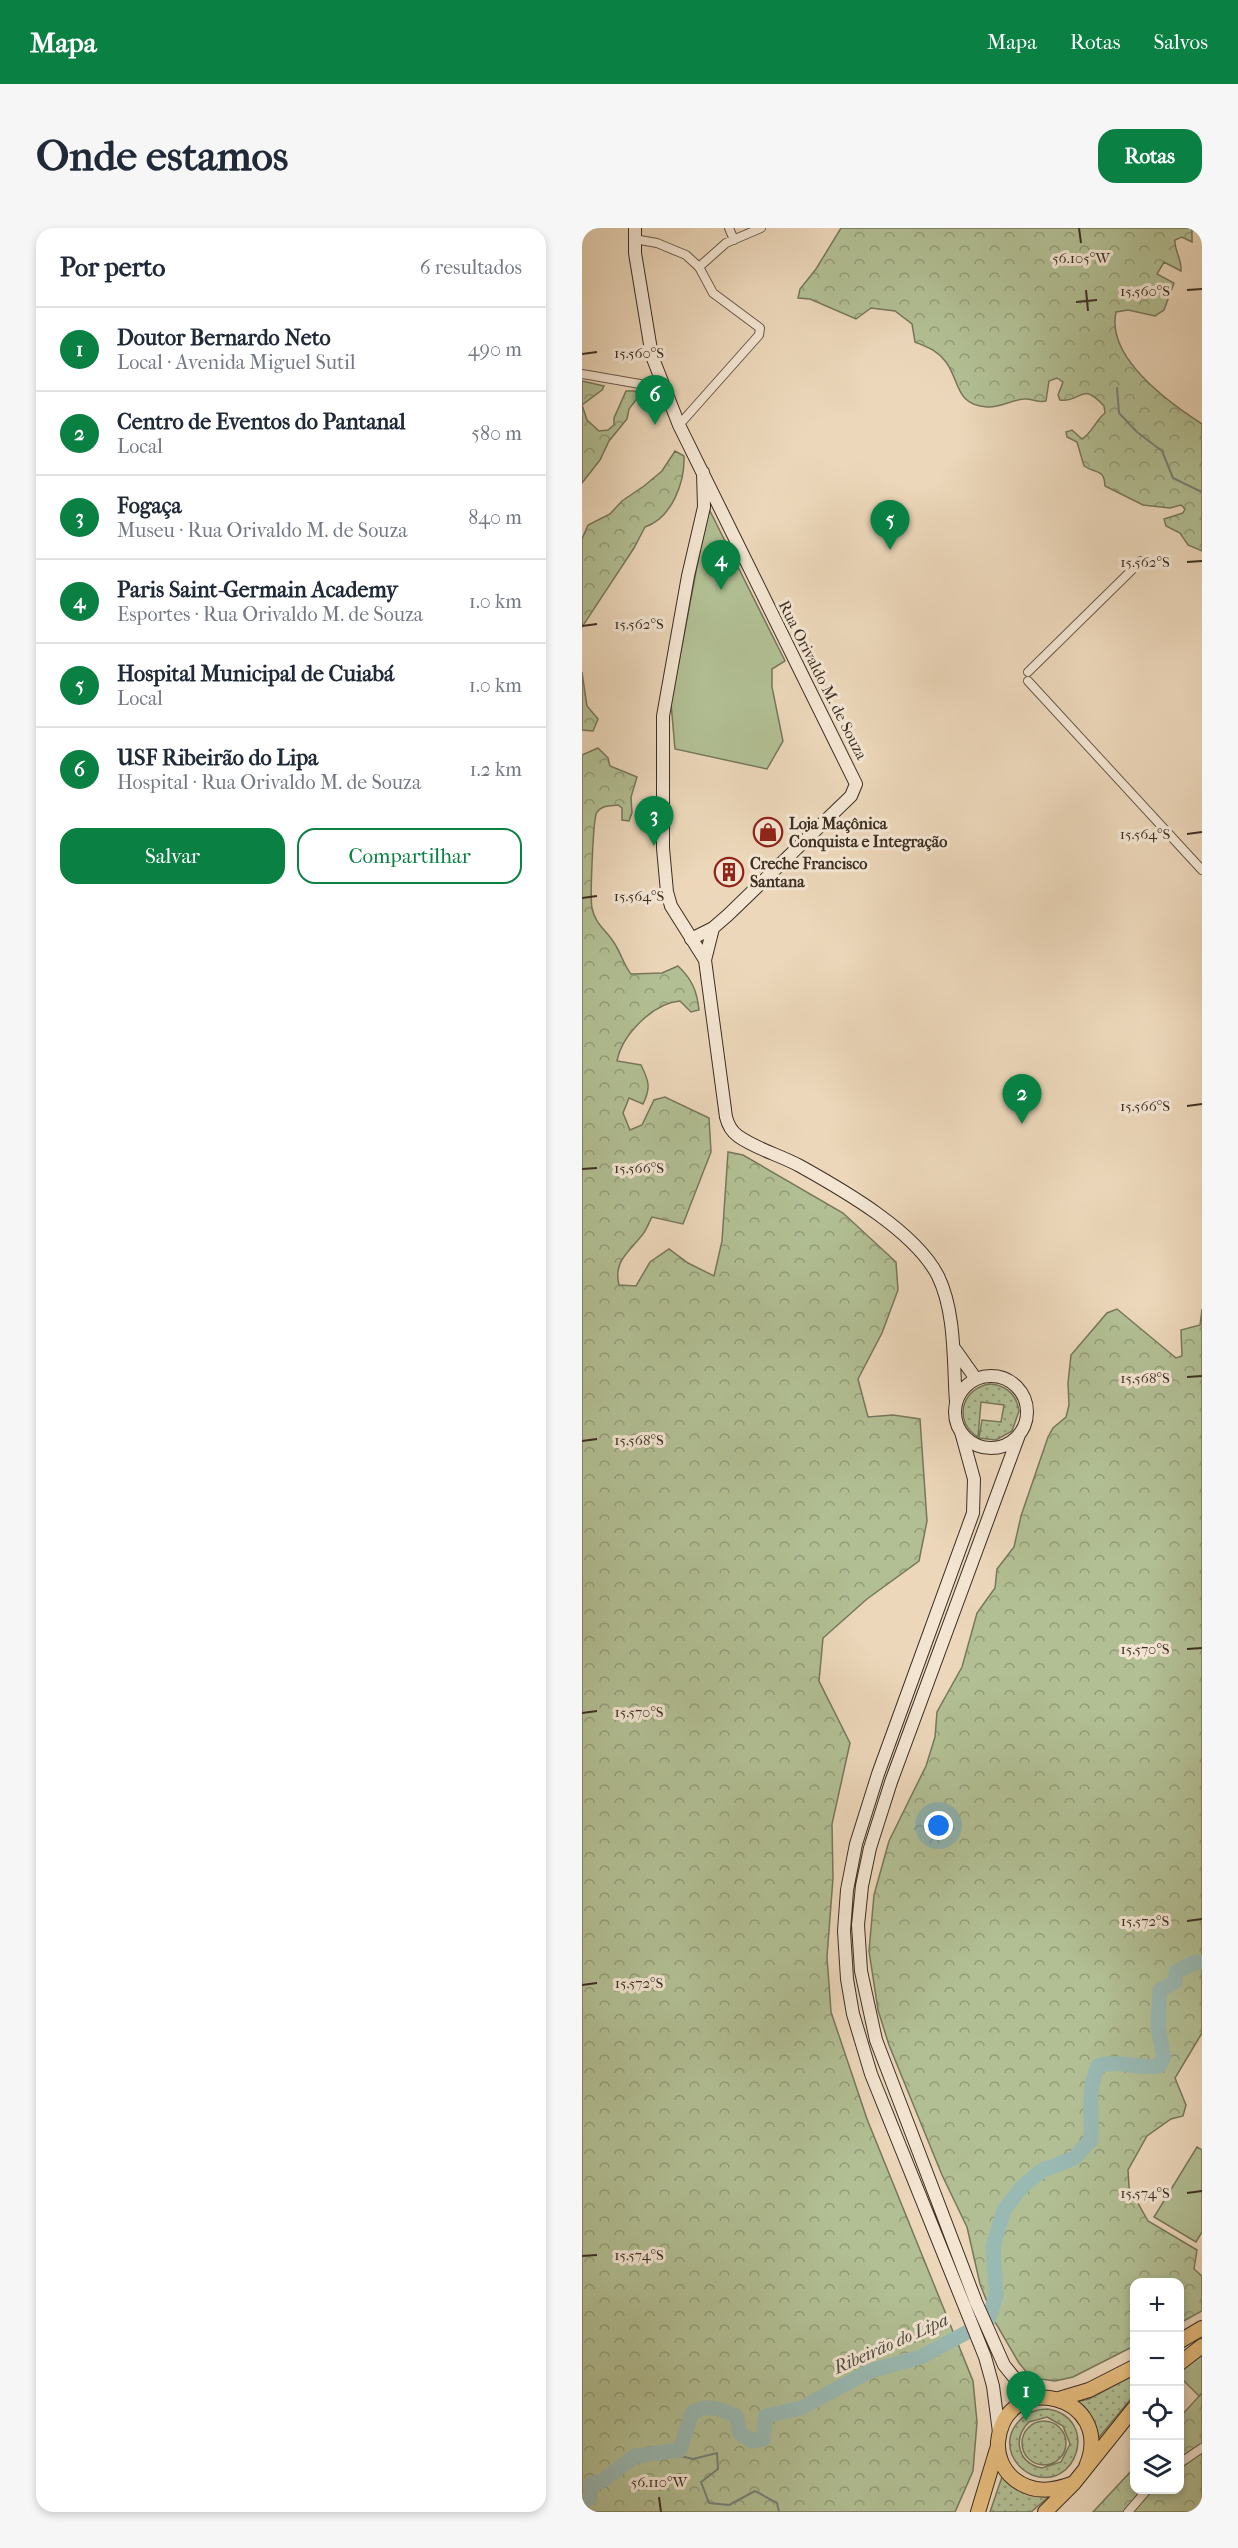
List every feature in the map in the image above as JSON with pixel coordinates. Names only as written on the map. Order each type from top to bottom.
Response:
[{"type":"highway","points":[[1184,2338],[1202,2328]]},
{"type":"highway","points":[[1184,2359],[1202,2346]]},
{"type":"highway","points":[[978,2512],[998,2447],[999,2432],[1015,2408],[1041,2397],[1059,2399],[1089,2390],[1130,2369]]},
{"type":"highway","points":[[1059,2399],[1080,2412],[1089,2427],[1092,2445],[1086,2468]]},
{"type":"highway","points":[[1045,2512],[1074,2482],[1130,2413]]},
{"type":"highway","points":[[998,2447],[1005,2468],[1020,2483],[1030,2488],[1052,2490],[1074,2482]]},
{"type":"main road","name":"Rua Orivaldo M. de Souza","points":[[634,233],[646,325],[663,388],[717,503],[856,784],[851,796],[713,928],[692,939]]},
{"type":"main road","name":"Rua Orivaldo M. de Souza","points":[[703,472],[704,507],[671,664],[663,730],[665,786],[663,848],[667,892],[671,906],[705,960]]},
{"type":"main road","points":[[704,507],[717,503]]},
{"type":"main road","name":"Rua Orivaldo M. de Souza","points":[[713,928],[705,960],[722,1096],[729,1127],[737,1136],[800,1166],[847,1195],[911,1242],[931,1265],[942,1287],[952,1343],[956,1402]]},
{"type":"main road","name":"Rua Orivaldo M. de Souza","points":[[952,1343],[964,1365],[976,1378]]},
{"type":"main road","points":[[970,2305],[866,2007],[858,1925],[862,1886],[870,1848],[891,1782],[1026,1421],[1028,1411],[1019,1388],[1009,1380],[997,1376],[976,1378],[965,1386],[956,1402],[955,1417],[974,1479],[973,1514],[878,1774],[856,1844],[847,1890],[844,1931],[849,1991],[869,2066],[970,2305],[986,2341],[1010,2373],[1022,2385],[1041,2397]]},
{"type":"main road","points":[[961,1432],[973,1443],[989,1448],[1006,1445],[1019,1435]]},
{"type":"main road","points":[[986,2341],[999,2432]]},
{"type":"street","points":[[729,228],[734,240]]},
{"type":"street","points":[[699,267],[734,240],[761,228]]},
{"type":"street","points":[[634,233],[686,255],[699,267],[713,293],[760,328],[759,335],[679,424]]},
{"type":"street","points":[[582,374],[663,388]]},
{"type":"street","points":[[1141,561],[1028,677],[1202,870]]},
{"type":"street","points":[[1184,2460],[1202,2448]]},
{"type":"street","points":[[1128,2512],[1144,2494]]},
{"type":"green space","points":[[841,228],[1192,228],[1192,242],[1182,237],[1175,240],[1181,271],[1164,262],[1157,274],[1174,283],[1164,310],[1155,316],[1128,310],[1116,312],[1115,329],[1120,346],[1142,377],[1173,404],[1202,424],[1202,551],[1188,545],[1180,533],[1166,526],[1164,519],[1183,513],[1185,509],[1181,505],[1170,508],[1143,505],[1105,486],[1101,474],[1084,466],[1077,442],[1067,437],[1066,432],[1072,430],[1082,439],[1088,434],[1105,413],[1104,406],[1096,398],[1086,393],[1073,399],[1060,400],[1058,395],[1063,382],[1057,378],[1049,381],[1046,401],[1024,399],[992,407],[977,405],[964,397],[943,358],[932,349],[915,342],[912,324],[895,311],[871,308],[856,319],[810,299],[798,298],[800,289],[816,269]]},
{"type":"green space","points":[[582,381],[604,386],[582,405]]},
{"type":"green space","points":[[626,391],[635,391],[639,396],[629,409],[627,419],[609,441],[600,460],[582,483],[582,405],[587,420],[599,431],[608,430],[614,425],[614,418]]},
{"type":"green space","points":[[675,451],[684,456],[684,466],[675,498],[663,516],[645,527],[634,548],[582,627],[582,539],[588,525],[610,514],[622,501],[662,471]]},
{"type":"green space","points":[[710,511],[785,661],[772,669],[772,687],[783,741],[767,769],[675,749],[671,703],[706,519]]},
{"type":"green space","points":[[582,672],[587,706],[598,719],[593,731],[582,730]]},
{"type":"green space","points":[[598,748],[608,758],[610,766],[637,777],[631,797],[632,813],[629,821],[622,820],[622,808],[618,805],[604,807],[597,812],[594,828],[591,901],[594,914],[613,941],[631,974],[662,973],[678,966],[693,986],[699,1010],[691,1012],[680,1001],[670,1003],[650,1014],[632,1031],[617,1061],[641,1065],[648,1089],[643,1104],[629,1098],[623,1113],[630,1130],[642,1125],[654,1100],[665,1097],[709,1118],[711,1152],[683,1224],[652,1217],[644,1232],[620,1263],[619,1285],[636,1286],[650,1262],[669,1249],[688,1263],[714,1276],[722,1241],[728,1152],[743,1155],[843,1213],[896,1262],[898,1290],[882,1333],[858,1379],[868,1417],[893,1415],[920,1419],[927,1521],[919,1561],[867,1599],[823,1638],[819,1681],[850,1743],[832,1824],[833,1878],[827,1957],[831,2012],[867,2119],[973,2381],[977,2422],[973,2471],[955,2512],[582,2512],[582,755]]},
{"type":"green space","points":[[1117,1309],[1176,1358],[1182,1356],[1181,1330],[1200,1325],[1202,1309],[1202,2033],[1175,2078],[1186,2105],[1183,2116],[1171,2119],[1147,2136],[1128,2170],[1129,2187],[1148,2221],[1197,2250],[1194,2269],[1202,2276],[1202,2311],[1184,2321],[1184,2278],[1130,2278],[1130,2348],[1073,2377],[1055,2381],[1040,2379],[1028,2374],[995,2322],[980,2284],[967,2227],[942,2175],[889,2045],[878,2010],[869,1951],[874,1895],[889,1841],[926,1766],[935,1737],[937,1712],[962,1667],[977,1613],[995,1588],[997,1569],[1014,1547],[1021,1516],[1048,1437],[1053,1428],[1066,1417],[1069,1405],[1068,1383],[1071,1355],[1107,1313]]},
{"type":"green space","points":[[990,1384],[1001,1386],[1010,1392],[1016,1400],[1019,1411],[1012,1431],[996,1440],[979,1438],[982,1420],[1001,1422],[1004,1405],[981,1402],[978,1437],[970,1431],[963,1415],[964,1406],[972,1392]]},
{"type":"green space","points":[[1197,2147],[1202,2150],[1202,2232],[1196,2242],[1154,2217]]},
{"type":"green space","points":[[1202,2353],[1202,2393],[1199,2396],[1184,2381],[1184,2368]]},
{"type":"green space","points":[[1130,2377],[1130,2400],[1096,2441],[1076,2402],[1089,2399]]},
{"type":"green space","points":[[1202,2393],[1202,2512],[1093,2512],[1130,2472],[1130,2494],[1184,2494],[1184,2413]]},
{"type":"green space","points":[[1048,2409],[1064,2415],[1074,2426],[1078,2438],[1071,2464],[1061,2473],[1048,2477],[1032,2475],[1023,2469],[1012,2455],[1010,2446],[1010,2438],[1017,2423],[1023,2417]],"holes":[[[1047,2417],[1063,2426],[1070,2444],[1061,2462],[1042,2468],[1027,2461],[1019,2443],[1020,2436],[1029,2422]]]},
{"type":"green space","points":[[1044,2421],[1053,2422],[1060,2427],[1065,2434],[1065,2452],[1060,2459],[1053,2464],[1044,2465],[1035,2464],[1028,2459],[1023,2452],[1022,2443],[1023,2434],[1028,2427],[1035,2422]]},
{"type":"green space","points":[[1003,2474],[1052,2494],[1031,2512],[990,2512]]},
{"type":"waterway","points":[[1117,388],[1119,413],[1137,432],[1162,451],[1173,478],[1202,492]]},
{"type":"waterway","name":"Ribeirão do Lipa","points":[[582,2503],[590,2498],[591,2484],[602,2481],[635,2456],[680,2450],[692,2413],[698,2410],[714,2408],[736,2416],[740,2433],[752,2441],[763,2439],[766,2416],[801,2408],[870,2371],[921,2357],[988,2321],[996,2295],[993,2247],[1004,2210],[1021,2188],[1041,2171],[1074,2158],[1091,2140],[1091,2094],[1098,2066],[1113,2063],[1159,2066],[1164,2057],[1158,2027],[1160,1990],[1175,1982],[1176,1972],[1193,1963],[1202,1962]]},
{"type":"waterway","points":[[667,2453],[693,2459],[717,2453],[718,2469],[701,2482],[709,2503],[729,2505],[755,2491],[777,2503],[779,2512]]},
{"type":"place","name":"USF Ribeirão do Lipa","points":[[655,425]]},
{"type":"place","name":"Hospital Municipal de Cuiabá","points":[[890,550]]},
{"type":"place","name":"Paris Saint-Germain Academy","points":[[721,590]]},
{"type":"place","name":"Loja Maçônica Conquista e Integração","points":[[768,832]]},
{"type":"place","name":"Fogaça","points":[[654,846]]},
{"type":"place","name":"Creche Francisco Santana","points":[[729,872]]},
{"type":"place","name":"Centro de Eventos do Pantanal","points":[[1022,1124]]},
{"type":"place","name":"Doutor Bernardo Neto","points":[[1026,2421]]}]
